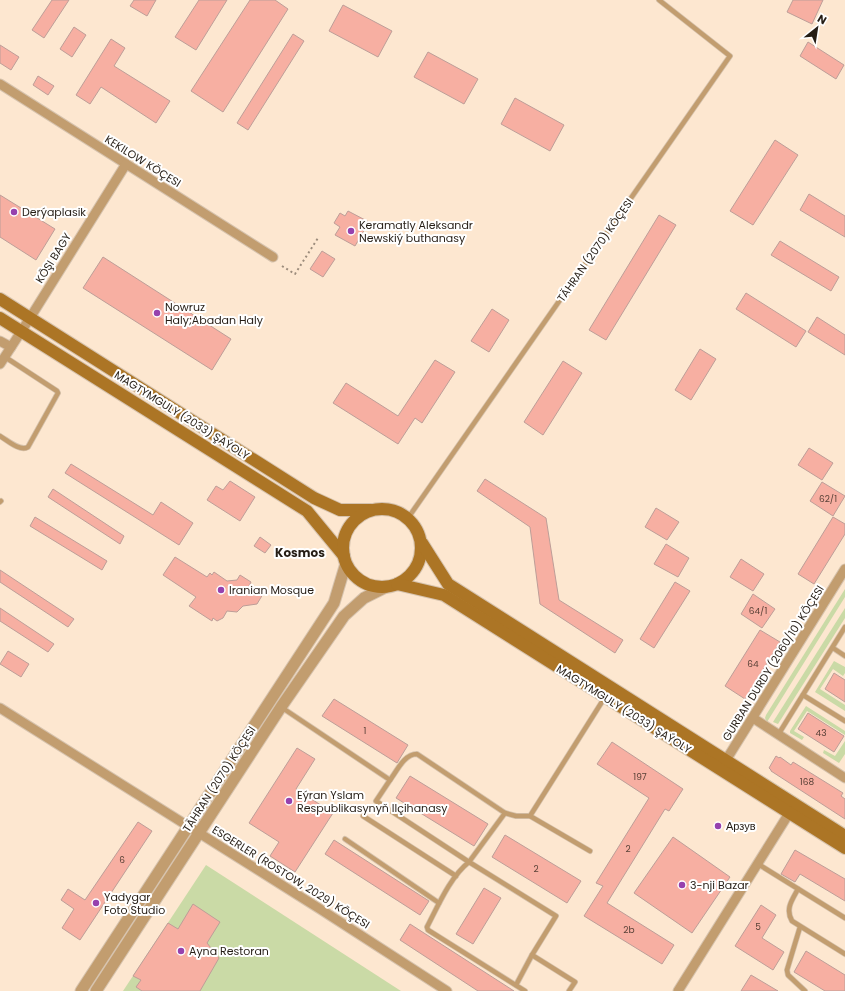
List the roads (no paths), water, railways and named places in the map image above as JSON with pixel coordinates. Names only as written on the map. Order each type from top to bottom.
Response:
[{"type":"main road","name":"MAGTYMGULY (2033) ŞAÝOLY","points":[[0,299],[314,498],[340,510],[371,510]]},
{"type":"main road","name":"MAGTYMGULY (2033) ŞAÝOLY","points":[[0,318],[307,511],[345,559]]},
{"type":"main road","points":[[371,510],[394,510],[408,518],[417,529],[422,543],[418,565],[409,576],[392,586],[372,586],[359,579],[350,569],[345,559],[344,541],[348,528],[358,517],[371,510]]},
{"type":"main road","name":"MAGTYMGULY (2033) ŞAÝOLY","points":[[422,543],[448,584],[792,809],[845,848]]},
{"type":"main road","name":"MAGTYMGULY (2033) ŞAÝOLY","points":[[392,586],[444,595],[605,697],[723,765]]},
{"type":"main road","name":"MAGTYMGULY (2033) ŞAÝOLY","points":[[792,809],[845,836]]},
{"type":"street","name":"KEKILOW KÖÇESI","points":[[0,84],[273,257]]},
{"type":"street","name":"KÖŞI BAGY","points":[[2,360],[22,331],[126,164]]},
{"type":"street","points":[[0,341],[11,347]]},
{"type":"street","name":"TÄHRAN (2070) KÖÇESI","points":[[81,991],[334,603],[345,559]]},
{"type":"street","name":"GURBAN DURDY (2060/10) KÖÇESI","points":[[723,765],[845,569]]},
{"type":"street","name":"TÄHRAN (2070) KÖÇESI","points":[[96,991],[281,707],[344,616],[364,598],[392,586]]},
{"type":"street","name":"ESGERLER (ROSTOW, 2029) KÖÇESI","points":[[0,708],[199,832],[447,991]]},
{"type":"street","points":[[753,718],[778,735],[844,774]]},
{"type":"street","points":[[678,991],[792,809]]},
{"type":"lane","name":"TÄHRAN (2070) KÖÇESI","points":[[408,518],[730,56],[659,0]]},
{"type":"lane","points":[[0,436],[21,448],[25,449],[28,447],[58,393],[57,391],[2,360]]},
{"type":"lane","points":[[778,735],[845,628]]},
{"type":"lane","points":[[833,648],[845,656]]},
{"type":"lane","points":[[803,695],[845,721]]},
{"type":"lane","points":[[530,816],[605,697]]},
{"type":"lane","points":[[281,707],[390,780]]},
{"type":"lane","points":[[516,985],[532,955],[556,916],[469,862],[376,801],[406,757],[411,754],[417,754],[505,813],[516,816],[530,816],[590,851]]},
{"type":"lane","points":[[505,813],[469,862],[461,868],[427,927],[428,930],[525,991]]},
{"type":"lane","points":[[364,816],[456,876]]},
{"type":"lane","points":[[345,839],[440,903]]},
{"type":"lane","points":[[758,864],[845,918]]},
{"type":"lane","points":[[798,889],[789,905],[788,912],[792,921],[845,954]]},
{"type":"lane","points":[[800,927],[787,970],[788,975],[805,991]]},
{"type":"lane","points":[[532,955],[575,982],[569,991]]},
{"type":"place","name":"Derýaplasik","points":[[14,212]]},
{"type":"place","name":"Keramatly Aleksandr Newskiý buthanasy","points":[[351,231]]},
{"type":"place","name":"Nowruz Haly;Abadan Haly","points":[[157,313]]},
{"type":"place","name":"Iranian Mosque","points":[[221,590]]},
{"type":"place","name":"Eýran Yslam Respublikasynyň Ilçihanasy","points":[[289,801]]},
{"type":"place","name":"Арзув","points":[[718,826]]},
{"type":"place","name":"3-nji Bazar","points":[[682,885]]},
{"type":"place","name":"Yadygar Foto Studio","points":[[96,903]]},
{"type":"place","name":"Ayna Restoran","points":[[181,951]]},
{"type":"district","name":"Kosmos","points":[[300,552]]}]
